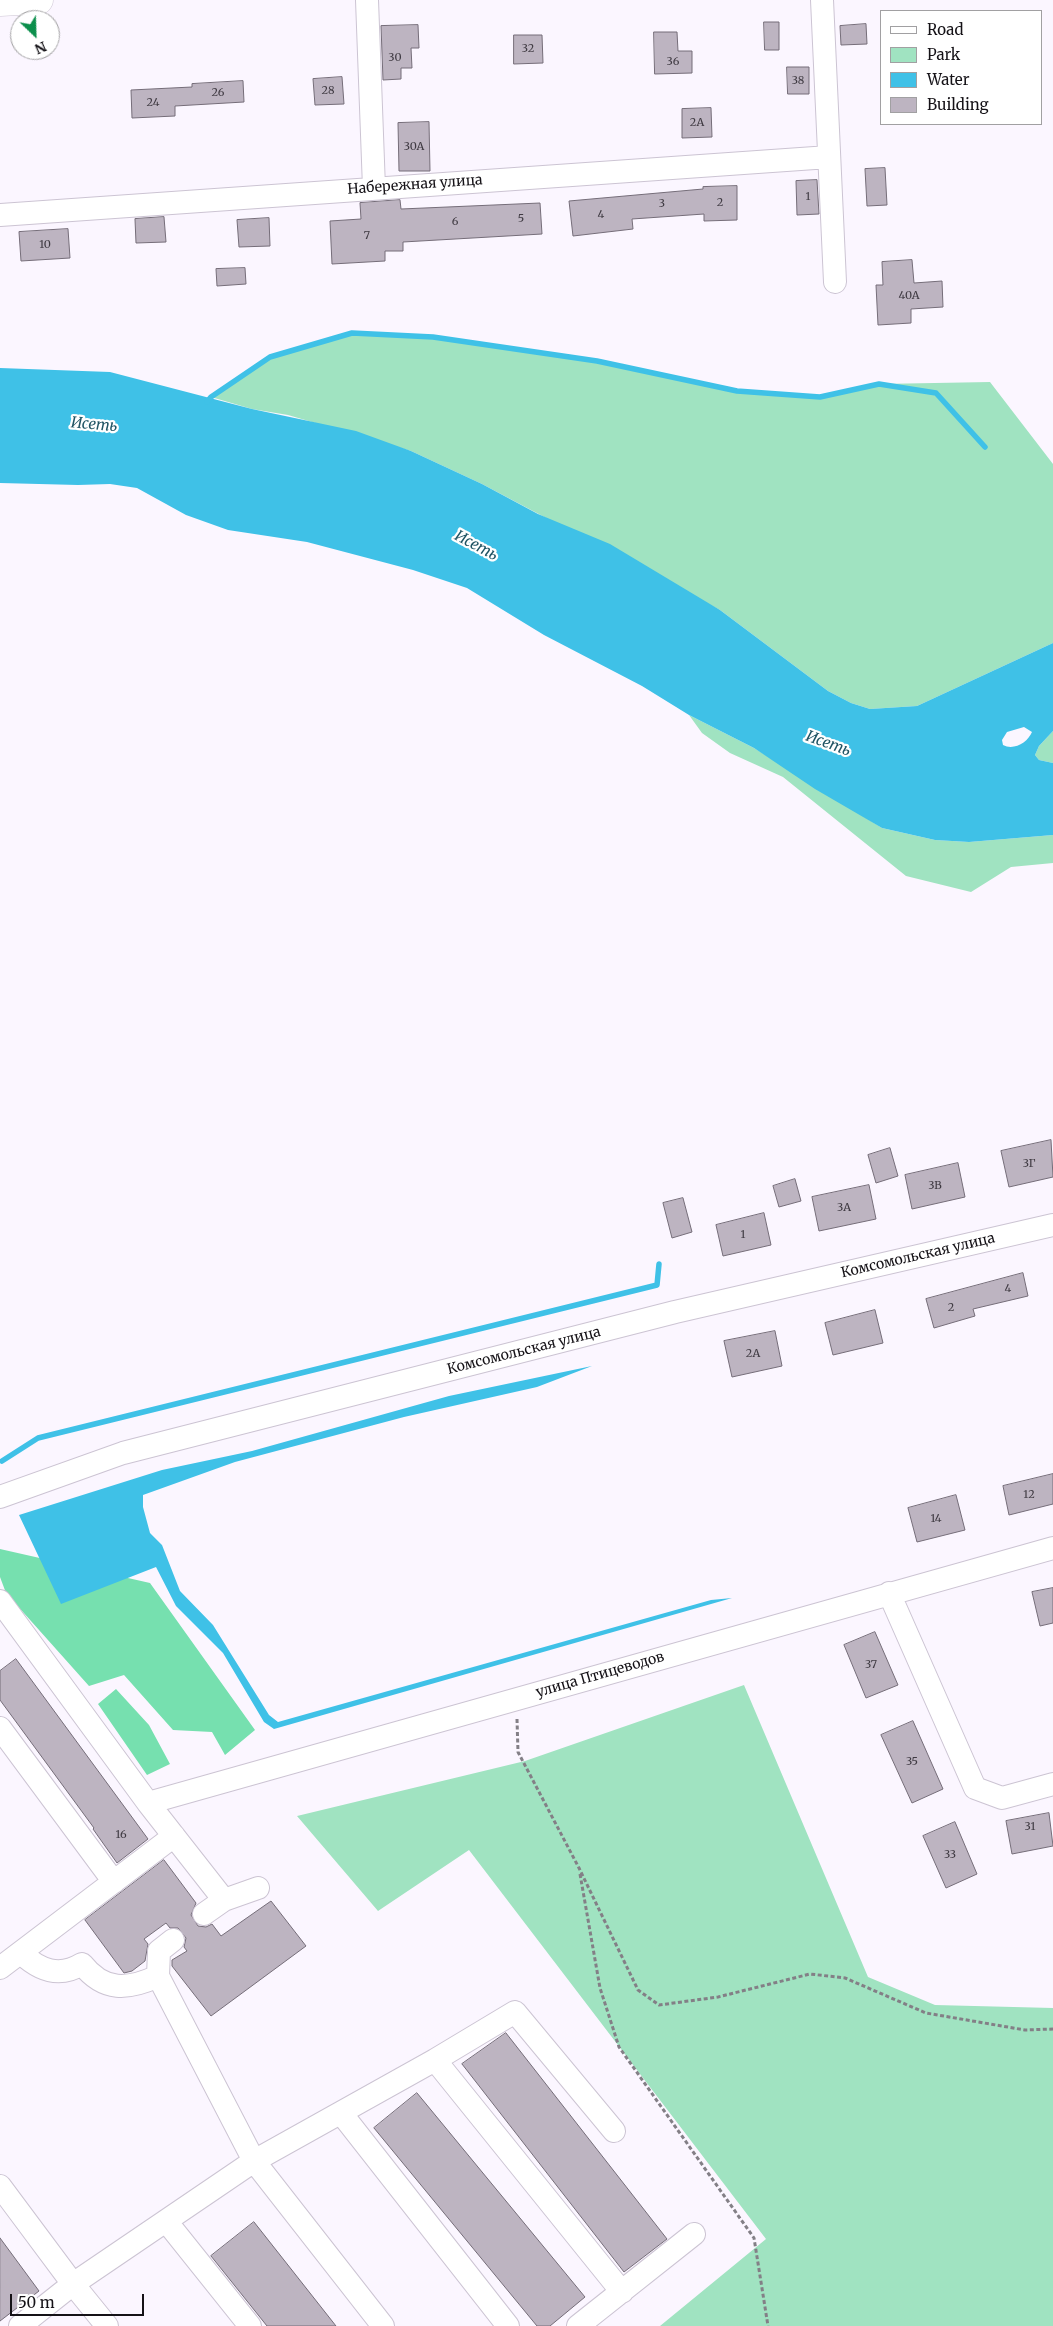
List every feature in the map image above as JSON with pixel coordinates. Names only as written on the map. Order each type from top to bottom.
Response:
[{"type":"main road","points":[[0,2],[39,0]]},
{"type":"street","points":[[367,0],[374,188]]},
{"type":"street","points":[[822,0],[835,282]]},
{"type":"street","name":"Набережная улица","points":[[0,215],[829,156]]},
{"type":"street","name":"Комсомольская улица","points":[[0,1496],[143,1448],[675,1312],[1053,1225]]},
{"type":"street","name":"улица Птицеводов","points":[[148,1802],[1053,1548]]},
{"type":"street","points":[[890,1593],[975,1788],[1002,1798],[1053,1784]]},
{"type":"street","points":[[0,1601],[148,1802],[224,1900]]},
{"type":"street","points":[[0,1728],[114,1882]]},
{"type":"street","points":[[0,1968],[174,1836]]},
{"type":"street","points":[[204,1914],[224,1900],[258,1888]]},
{"type":"street","points":[[173,1940],[159,1951],[158,1976],[254,2161],[383,2326]]},
{"type":"street","points":[[21,1953],[34,1966],[45,1971],[70,1972],[82,1964],[91,1975],[122,1988],[138,1985],[158,1976]]},
{"type":"street","points":[[20,2326],[73,2284],[254,2161],[435,2060],[516,2012],[614,2131]]},
{"type":"street","points":[[435,2060],[622,2292]]},
{"type":"street","points":[[341,2113],[508,2326]]},
{"type":"street","points":[[0,2186],[73,2284],[107,2326]]},
{"type":"street","points":[[166,2220],[250,2326]]},
{"type":"street","points":[[578,2326],[694,2234]]},
{"type":"path","points":[[516,1698],[518,1752],[579,1868],[638,1990],[660,2006],[718,1997],[810,1974],[845,1978],[926,2013],[1025,2030],[1053,2029]]},
{"type":"path","points":[[579,1868],[600,1988],[619,2047],[754,2238],[768,2326]]},
{"type":"green space","points":[[352,333],[433,337],[597,361],[737,391],[820,397],[879,384],[990,382],[1053,464],[1053,643],[917,706],[870,709],[851,703],[828,691],[720,610],[482,484],[411,451],[288,415],[252,409],[211,397],[270,357]]},
{"type":"green space","points":[[689,715],[754,748],[882,828],[935,840],[969,842],[1053,835],[1053,863],[1011,867],[971,892],[906,876],[783,777],[730,753],[702,733]]},
{"type":"green space","points":[[1053,731],[1053,763],[1039,760],[1035,755],[1039,746]]},
{"type":"green space","points":[[0,1549],[150,1583],[255,1730],[225,1755],[212,1732],[173,1730],[124,1675],[89,1686],[6,1593],[0,1577]]},
{"type":"green space","points":[[744,1685],[868,1977],[935,2005],[1053,2008],[1053,2326],[660,2326],[766,2239],[469,1850],[378,1911],[297,1816],[525,1761]]},
{"type":"green space","points":[[116,1689],[149,1725],[170,1764],[147,1775],[98,1704]]},
{"type":"water","name":"Исеть","points":[[0,368],[110,372],[252,409],[356,431],[411,451],[482,484],[538,514],[610,544],[720,610],[828,691],[851,703],[870,709],[917,706],[1053,643],[1053,731],[1039,746],[1035,755],[1039,760],[1053,763],[1053,835],[969,842],[935,840],[882,828],[815,789],[754,748],[689,715],[642,686],[544,635],[467,588],[413,570],[307,542],[228,530],[186,515],[137,488],[110,484],[0,483]],"holes":[[[1024,727],[1032,732],[1024,742],[1016,746],[1007,747],[1003,745],[1002,740],[1007,732]]]},
{"type":"water","points":[[592,1366],[537,1387],[404,1417],[235,1462],[143,1495],[143,1507],[150,1533],[162,1545],[180,1591],[213,1625],[269,1715],[278,1722],[711,1600],[732,1598],[274,1729],[264,1722],[223,1653],[176,1606],[156,1567],[61,1604],[19,1515],[162,1470],[252,1451],[449,1396]]},
{"type":"building","points":[[764,22],[779,22],[779,50],[765,50]]},
{"type":"building","points":[[866,24],[867,44],[841,45],[840,26]]},
{"type":"building","points":[[418,25],[419,48],[411,48],[412,68],[401,68],[401,79],[383,80],[381,26]]},
{"type":"building","points":[[654,32],[677,32],[678,51],[692,51],[692,73],[655,74]]},
{"type":"building","points":[[514,35],[542,35],[543,63],[514,64]]},
{"type":"building","points":[[787,67],[809,67],[809,94],[788,94]]},
{"type":"building","points":[[342,77],[344,104],[315,105],[313,79]]},
{"type":"building","points":[[243,81],[244,102],[175,106],[175,116],[132,118],[131,90],[192,87],[192,84]]},
{"type":"building","points":[[711,108],[712,137],[682,138],[682,109]]},
{"type":"building","points":[[429,122],[430,171],[399,171],[398,123]]},
{"type":"building","points":[[885,168],[887,205],[867,206],[865,169]]},
{"type":"building","points":[[817,180],[819,214],[797,215],[796,181]]},
{"type":"building","points":[[737,186],[737,220],[704,221],[704,214],[632,219],[633,229],[573,236],[569,201],[703,189],[703,187]]},
{"type":"building","points":[[400,200],[401,209],[540,203],[542,234],[403,242],[403,251],[385,251],[385,261],[332,264],[330,221],[361,219],[360,203]]},
{"type":"building","points":[[164,217],[166,242],[136,243],[135,219]]},
{"type":"building","points":[[269,218],[270,246],[239,247],[237,220]]},
{"type":"building","points":[[68,229],[70,258],[21,261],[19,232]]},
{"type":"building","points":[[912,260],[914,283],[942,281],[943,307],[911,309],[911,323],[878,325],[876,285],[883,285],[882,262]]},
{"type":"building","points":[[245,268],[246,284],[217,286],[216,269]]},
{"type":"building","points":[[1051,1140],[1053,1177],[1009,1187],[1001,1151]]},
{"type":"building","points":[[890,1148],[898,1176],[876,1183],[868,1155]]},
{"type":"building","points":[[958,1163],[965,1197],[912,1209],[905,1175]]},
{"type":"building","points":[[795,1179],[801,1201],[779,1207],[773,1186]]},
{"type":"building","points":[[869,1185],[876,1219],[819,1231],[812,1197]]},
{"type":"building","points":[[683,1198],[692,1232],[672,1238],[663,1203]]},
{"type":"building","points":[[764,1213],[771,1245],[723,1256],[716,1225]]},
{"type":"building","points":[[1023,1273],[1028,1296],[973,1309],[975,1316],[934,1328],[926,1299]]},
{"type":"building","points":[[875,1310],[883,1343],[833,1355],[825,1323]]},
{"type":"building","points":[[775,1331],[782,1366],[732,1377],[724,1341]]},
{"type":"building","points":[[1053,1474],[1053,1504],[1009,1515],[1003,1486]]},
{"type":"building","points":[[956,1495],[965,1530],[917,1542],[908,1508]]},
{"type":"building","points":[[1053,1588],[1053,1623],[1040,1626],[1032,1592]]},
{"type":"building","points":[[875,1632],[898,1685],[866,1698],[844,1645]]},
{"type":"building","points":[[16,1659],[148,1839],[117,1863],[94,1828],[0,1700],[0,1671]]},
{"type":"building","points":[[913,1721],[943,1789],[912,1803],[881,1735]]},
{"type":"building","points":[[1049,1813],[1053,1846],[1012,1854],[1006,1821]]},
{"type":"building","points":[[955,1822],[977,1874],[946,1888],[923,1836]]},
{"type":"building","points":[[164,1860],[196,1903],[191,1915],[198,1926],[206,1927],[212,1924],[221,1936],[271,1901],[306,1946],[211,2016],[172,1966],[172,1960],[187,1951],[184,1947],[186,1938],[178,1928],[170,1928],[166,1923],[144,1939],[148,1944],[145,1961],[132,1971],[124,1973],[85,1920]]},
{"type":"building","points":[[506,2033],[667,2239],[624,2272],[462,2064]]},
{"type":"building","points":[[417,2093],[585,2297],[550,2326],[537,2326],[374,2128]]},
{"type":"building","points":[[254,2222],[336,2326],[267,2326],[211,2256]]},
{"type":"building","points":[[0,2238],[39,2291],[0,2321]]},
{"type":"waterway","points":[[207,402],[211,397],[270,357],[352,333],[433,337],[597,361],[737,391],[820,397],[879,384],[936,393],[985,447]]},
{"type":"waterway","points":[[2,1461],[38,1438],[657,1285],[659,1264]]}]
